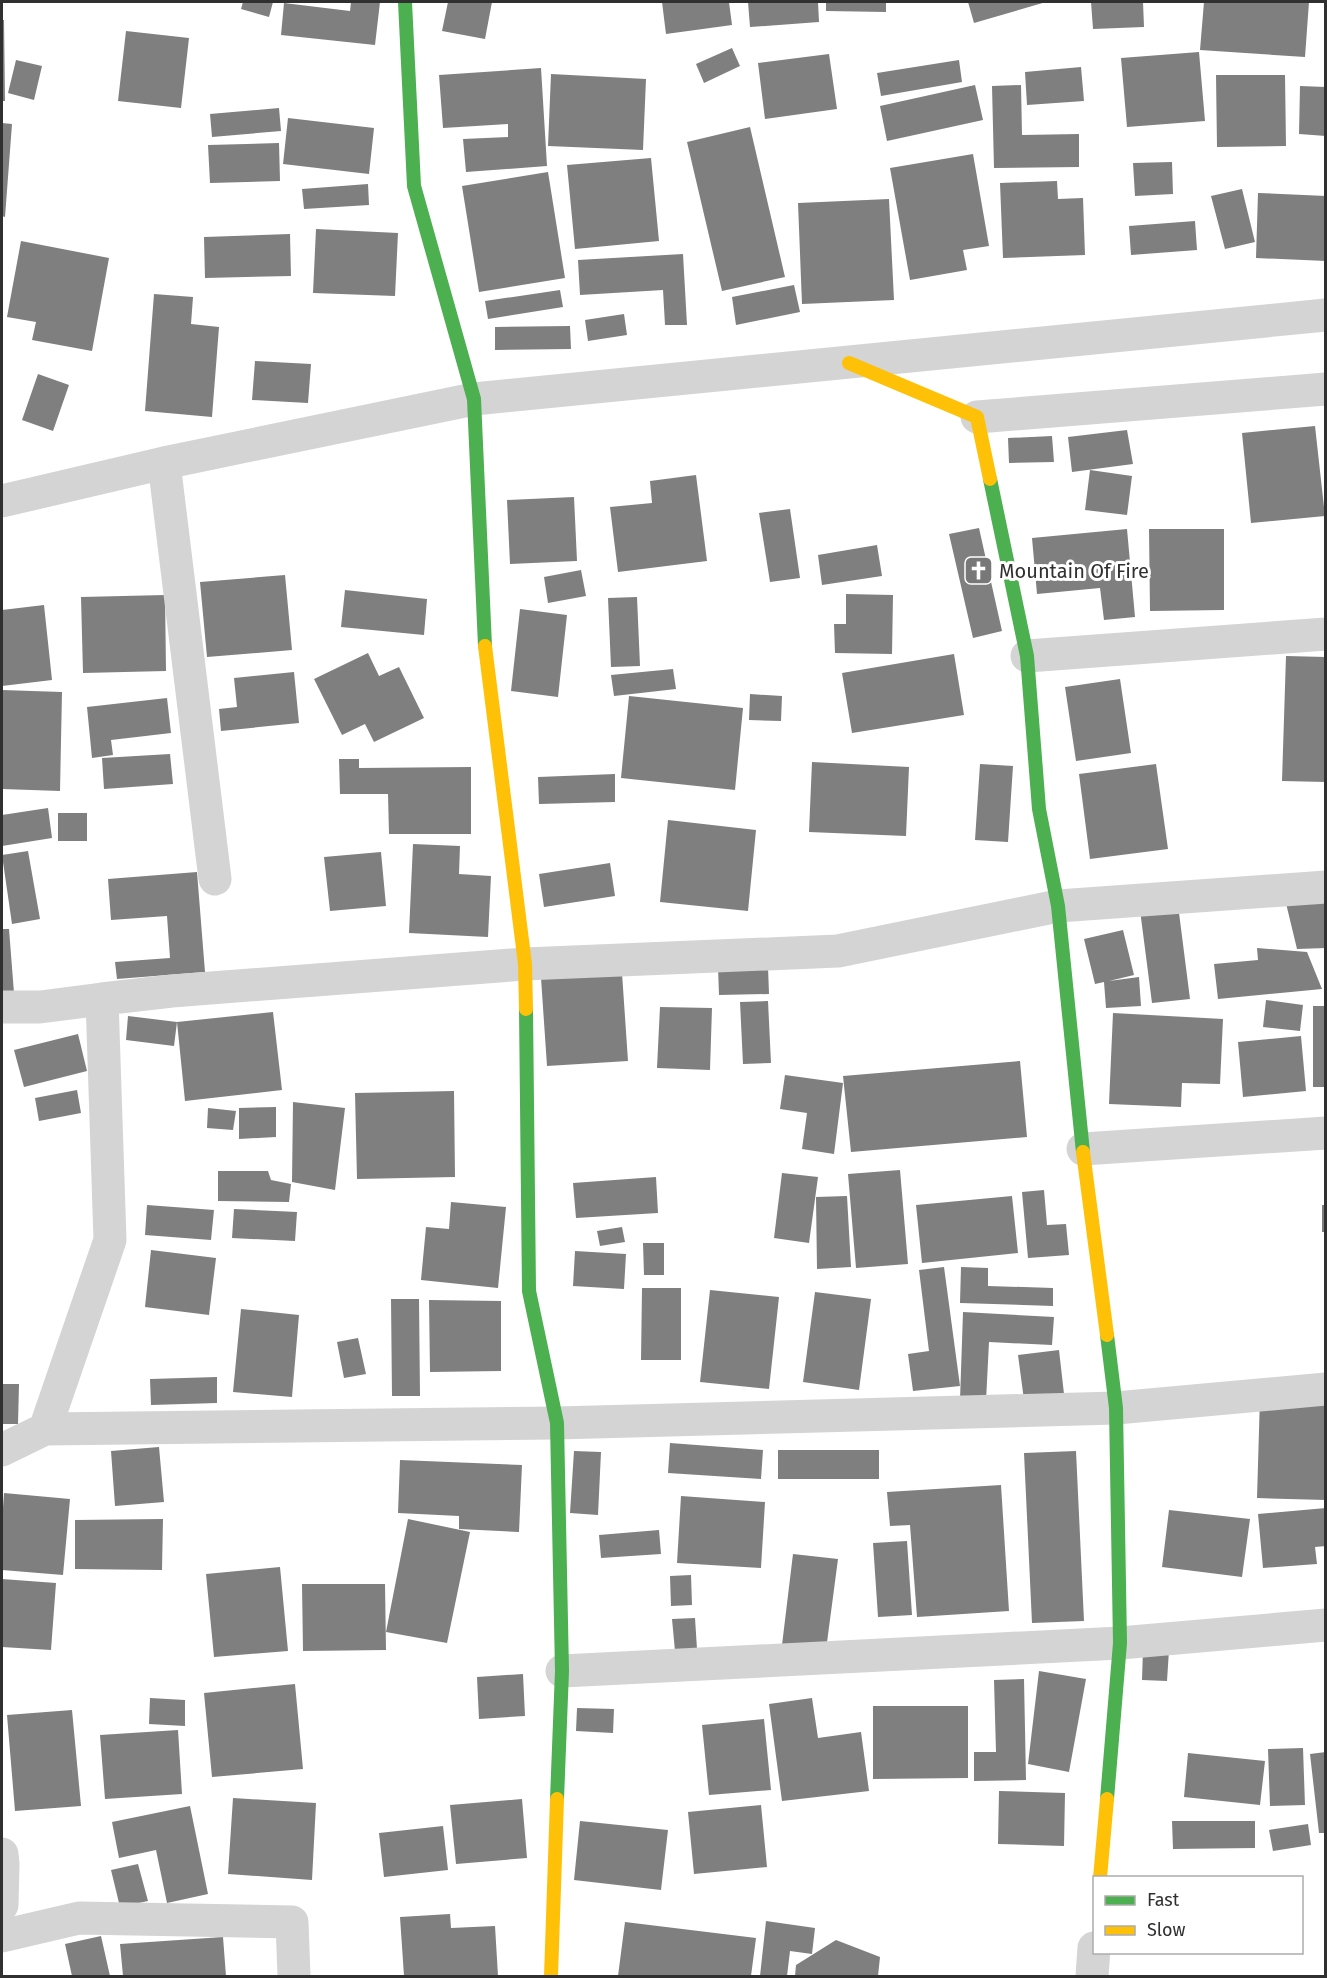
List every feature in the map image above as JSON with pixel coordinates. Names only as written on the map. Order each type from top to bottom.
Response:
[{"type":"street","points":[[405,2],[414,186],[474,399],[486,663],[525,964],[529,1291],[557,1424],[562,1671],[551,1977]]},
{"type":"street","points":[[2,501],[164,463],[474,399],[1326,315]]},
{"type":"street","points":[[849,363],[977,417],[1326,389]]},
{"type":"street","points":[[977,417],[1027,656],[1040,809],[1058,906],[1083,1149],[1116,1408],[1120,1643],[1100,1876]]},
{"type":"street","points":[[164,463],[215,879]]},
{"type":"street","points":[[1027,656],[1326,634]]},
{"type":"street","points":[[2,1007],[40,1007],[172,991],[525,964],[838,951],[1058,906],[1326,887]]},
{"type":"street","points":[[45,1429],[110,1240],[102,999]]},
{"type":"street","points":[[1083,1149],[1326,1133]]},
{"type":"street","points":[[2,1450],[45,1429],[557,1424],[1116,1408],[1326,1389]]},
{"type":"street","points":[[562,1671],[1120,1643],[1326,1625]]},
{"type":"street","points":[[2,1854],[2,1905]]},
{"type":"street","points":[[2,1936],[79,1918],[292,1922],[294,1977]]},
{"type":"street","points":[[1092,1977],[1094,1954]]},
{"type":"building","points":[[243,2],[273,2],[269,17],[241,9]]},
{"type":"building","points":[[351,2],[380,2],[375,45],[281,35],[284,3],[350,11]]},
{"type":"building","points":[[448,2],[492,2],[485,39],[442,31]]},
{"type":"building","points":[[662,2],[729,2],[732,25],[666,34]]},
{"type":"building","points":[[748,2],[818,2],[819,22],[750,27]]},
{"type":"building","points":[[826,2],[886,2],[886,12],[826,11]]},
{"type":"building","points":[[968,2],[1046,2],[974,23]]},
{"type":"building","points":[[1091,2],[1143,2],[1144,27],[1093,29]]},
{"type":"building","points":[[1204,2],[1309,2],[1305,57],[1200,50]]},
{"type":"building","points":[[2,20],[4,20],[5,101],[2,101]]},
{"type":"building","points":[[126,31],[189,38],[181,108],[118,101]]},
{"type":"building","points":[[732,48],[740,66],[704,83],[696,64]]},
{"type":"building","points":[[1199,52],[1205,121],[1127,127],[1121,58]]},
{"type":"building","points":[[829,54],[837,109],[765,119],[758,63]]},
{"type":"building","points":[[16,60],[42,66],[34,100],[8,93]]},
{"type":"building","points":[[959,60],[962,82],[881,96],[877,73]]},
{"type":"building","points":[[1081,67],[1084,101],[1027,105],[1025,72]]},
{"type":"building","points":[[541,68],[547,166],[466,172],[463,139],[508,137],[508,124],[443,128],[439,75]]},
{"type":"building","points":[[551,74],[646,79],[643,150],[548,146]]},
{"type":"building","points":[[1216,75],[1285,75],[1286,146],[1217,147]]},
{"type":"building","points":[[975,85],[983,120],[887,141],[880,106]]},
{"type":"building","points":[[1021,85],[1022,135],[1079,134],[1079,167],[994,168],[992,86]]},
{"type":"building","points":[[1300,86],[1326,87],[1326,136],[1299,134]]},
{"type":"building","points":[[279,108],[281,131],[212,137],[210,114]]},
{"type":"building","points":[[288,118],[374,128],[369,174],[283,164]]},
{"type":"building","points":[[2,123],[12,124],[5,217],[2,216]]},
{"type":"building","points":[[750,127],[785,277],[722,291],[687,142]]},
{"type":"building","points":[[279,143],[280,181],[210,183],[208,145]]},
{"type":"building","points":[[973,154],[989,246],[963,250],[967,270],[910,280],[890,168]]},
{"type":"building","points":[[651,158],[659,241],[575,249],[567,165]]},
{"type":"building","points":[[1172,162],[1173,194],[1135,196],[1133,163]]},
{"type":"building","points":[[548,172],[565,278],[479,292],[462,186]]},
{"type":"building","points":[[1057,181],[1058,199],[1083,198],[1085,255],[1003,258],[1000,183]]},
{"type":"building","points":[[368,184],[369,205],[304,209],[302,189]]},
{"type":"building","points":[[1242,189],[1255,242],[1225,249],[1211,196]]},
{"type":"building","points":[[1258,193],[1326,196],[1326,261],[1256,258]]},
{"type":"building","points":[[889,199],[894,300],[802,304],[798,203]]},
{"type":"building","points":[[1195,221],[1197,250],[1131,255],[1129,226]]},
{"type":"building","points":[[316,229],[398,233],[395,296],[313,293]]},
{"type":"building","points":[[290,234],[291,276],[205,278],[204,237]]},
{"type":"building","points":[[21,241],[109,258],[92,351],[32,340],[36,322],[7,317]]},
{"type":"building","points":[[683,254],[687,325],[665,325],[663,290],[580,295],[578,260]]},
{"type":"building","points":[[794,285],[800,312],[736,325],[732,297]]},
{"type":"building","points":[[560,290],[563,307],[488,319],[485,301]]},
{"type":"building","points":[[154,294],[193,297],[191,324],[219,327],[212,417],[145,411]]},
{"type":"building","points":[[624,314],[627,335],[588,341],[585,320]]},
{"type":"building","points":[[570,326],[571,349],[495,350],[495,327]]},
{"type":"building","points":[[255,361],[311,364],[308,403],[252,400]]},
{"type":"building","points":[[38,374],[69,385],[53,431],[22,420]]},
{"type":"building","points":[[1315,426],[1325,516],[1251,523],[1242,433]]},
{"type":"building","points":[[1127,430],[1133,464],[1072,472],[1068,437]]},
{"type":"building","points":[[1052,436],[1054,462],[1009,463],[1008,438]]},
{"type":"building","points":[[1090,470],[1132,476],[1127,515],[1085,510]]},
{"type":"building","points":[[696,475],[707,561],[618,572],[610,507],[652,503],[650,481]]},
{"type":"building","points":[[574,497],[577,561],[510,564],[507,500]]},
{"type":"building","points":[[790,509],[800,578],[770,582],[759,513]]},
{"type":"building","points":[[979,528],[1002,631],[973,638],[949,534]]},
{"type":"building","points":[[1127,529],[1135,617],[1104,620],[1100,588],[1037,594],[1032,538]]},
{"type":"building","points":[[1149,529],[1224,529],[1224,610],[1150,611]]},
{"type":"building","points":[[877,545],[882,576],[822,585],[818,555]]},
{"type":"building","points":[[581,570],[586,596],[548,603],[544,577]]},
{"type":"building","points":[[285,575],[292,650],[207,657],[200,582]]},
{"type":"building","points":[[345,590],[427,599],[424,635],[341,627]]},
{"type":"building","points":[[846,594],[893,595],[892,654],[835,653],[834,624],[846,624]]},
{"type":"building","points":[[165,595],[166,671],[83,673],[81,597]]},
{"type":"building","points":[[637,597],[640,666],[611,667],[608,598]]},
{"type":"building","points":[[44,605],[52,680],[2,686],[2,610]]},
{"type":"building","points":[[520,609],[567,615],[558,697],[511,691]]},
{"type":"building","points":[[368,653],[379,676],[399,667],[424,718],[374,742],[365,724],[342,735],[314,679]]},
{"type":"building","points":[[954,654],[964,715],[852,733],[842,673]]},
{"type":"building","points":[[1286,656],[1326,657],[1326,782],[1282,781]]},
{"type":"building","points":[[673,669],[676,689],[614,696],[611,675]]},
{"type":"building","points":[[294,672],[299,723],[221,731],[219,709],[237,707],[234,678]]},
{"type":"building","points":[[1120,679],[1131,753],[1076,761],[1065,687]]},
{"type":"building","points":[[2,690],[62,692],[60,791],[2,789]]},
{"type":"building","points":[[750,694],[782,696],[781,721],[749,720]]},
{"type":"building","points":[[629,696],[743,708],[735,790],[621,778]]},
{"type":"building","points":[[167,698],[171,733],[111,740],[113,755],[92,758],[87,707]]},
{"type":"building","points":[[170,754],[173,784],[104,789],[102,758]]},
{"type":"building","points":[[339,759],[359,759],[359,768],[471,767],[471,834],[389,834],[388,794],[340,794]]},
{"type":"building","points":[[812,762],[909,767],[906,836],[809,832]]},
{"type":"building","points":[[980,764],[1013,766],[1008,842],[975,840]]},
{"type":"building","points":[[1156,764],[1168,849],[1090,859],[1079,774]]},
{"type":"building","points":[[615,774],[615,802],[539,804],[538,777]]},
{"type":"building","points":[[48,808],[52,838],[2,846],[2,815]]},
{"type":"building","points":[[58,813],[87,813],[87,841],[58,841]]},
{"type":"building","points":[[668,820],[756,830],[748,911],[660,902]]},
{"type":"building","points":[[413,844],[460,846],[459,874],[491,876],[488,937],[409,933]]},
{"type":"building","points":[[28,851],[40,919],[12,924],[2,855]]},
{"type":"building","points":[[381,852],[386,906],[330,911],[324,857]]},
{"type":"building","points":[[610,863],[615,896],[544,907],[539,874]]},
{"type":"building","points":[[197,872],[205,972],[117,979],[115,962],[170,958],[167,916],[111,920],[108,879]]},
{"type":"building","points":[[1326,891],[1326,948],[1297,949],[1284,895]]},
{"type":"building","points":[[1178,905],[1190,999],[1152,1003],[1140,910]]},
{"type":"building","points":[[2,929],[9,929],[14,993],[2,994]]},
{"type":"building","points":[[1123,930],[1134,975],[1109,981],[1139,977],[1141,1006],[1106,1008],[1104,982],[1095,984],[1084,939]]},
{"type":"building","points":[[1257,948],[1307,952],[1322,989],[1218,999],[1214,964],[1258,960]]},
{"type":"building","points":[[718,967],[768,967],[769,994],[719,995]]},
{"type":"building","points":[[622,973],[628,1061],[547,1066],[541,978]]},
{"type":"building","points":[[1266,1000],[1303,1005],[1300,1031],[1263,1027]]},
{"type":"building","points":[[768,1001],[771,1063],[743,1064],[740,1002]]},
{"type":"building","points":[[1313,1006],[1326,1006],[1326,1087],[1313,1087]]},
{"type":"building","points":[[660,1007],[712,1008],[710,1070],[657,1068]]},
{"type":"building","points":[[273,1012],[282,1090],[185,1101],[177,1022]]},
{"type":"building","points":[[1113,1013],[1223,1019],[1220,1084],[1182,1083],[1181,1107],[1109,1104]]},
{"type":"building","points":[[128,1016],[177,1022],[174,1046],[126,1040]]},
{"type":"building","points":[[78,1034],[87,1071],[24,1087],[14,1050]]},
{"type":"building","points":[[1301,1036],[1306,1091],[1243,1097],[1238,1042]]},
{"type":"building","points":[[1020,1061],[1027,1137],[851,1152],[843,1076]]},
{"type":"building","points":[[785,1075],[843,1083],[834,1154],[802,1149],[807,1113],[780,1109]]},
{"type":"building","points":[[77,1090],[81,1113],[39,1121],[35,1098]]},
{"type":"building","points":[[454,1091],[455,1177],[357,1179],[355,1093]]},
{"type":"building","points":[[293,1102],[345,1108],[335,1190],[292,1182]]},
{"type":"building","points":[[276,1107],[276,1137],[239,1139],[239,1108]]},
{"type":"building","points":[[208,1108],[236,1111],[233,1130],[207,1128]]},
{"type":"building","points":[[900,1170],[908,1264],[856,1268],[848,1174]]},
{"type":"building","points":[[218,1171],[268,1171],[271,1180],[291,1184],[289,1202],[218,1201]]},
{"type":"building","points":[[782,1173],[818,1177],[809,1243],[774,1238]]},
{"type":"building","points":[[656,1177],[658,1213],[576,1218],[573,1183]]},
{"type":"building","points":[[1044,1190],[1047,1225],[1066,1224],[1069,1255],[1028,1258],[1022,1192]]},
{"type":"building","points":[[847,1196],[851,1267],[817,1269],[816,1197]]},
{"type":"building","points":[[1012,1196],[1018,1253],[922,1263],[916,1205]]},
{"type":"building","points":[[451,1202],[506,1207],[498,1288],[421,1280],[426,1227],[449,1229]]},
{"type":"building","points":[[147,1205],[214,1210],[211,1240],[145,1235]]},
{"type":"building","points":[[1322,1205],[1326,1205],[1326,1232],[1322,1232]]},
{"type":"building","points":[[234,1209],[297,1212],[295,1241],[232,1238]]},
{"type":"building","points":[[622,1227],[625,1242],[600,1246],[597,1231]]},
{"type":"building","points":[[643,1243],[664,1243],[664,1275],[644,1275]]},
{"type":"building","points":[[151,1250],[216,1258],[209,1315],[145,1307]]},
{"type":"building","points":[[575,1251],[626,1254],[624,1289],[573,1286]]},
{"type":"building","points":[[944,1267],[960,1386],[913,1391],[908,1354],[929,1351],[919,1270]]},
{"type":"building","points":[[961,1267],[988,1268],[988,1286],[1053,1288],[1053,1306],[960,1303]]},
{"type":"building","points":[[642,1288],[681,1288],[681,1360],[641,1360]]},
{"type":"building","points":[[710,1290],[779,1297],[769,1389],[700,1382]]},
{"type":"building","points":[[815,1292],[871,1299],[859,1390],[803,1382]]},
{"type":"building","points":[[391,1299],[419,1299],[420,1396],[392,1396]]},
{"type":"building","points":[[429,1300],[501,1301],[501,1371],[430,1372]]},
{"type":"building","points":[[241,1309],[299,1315],[292,1397],[233,1392]]},
{"type":"building","points":[[963,1312],[1054,1317],[1052,1345],[989,1342],[986,1401],[960,1400]]},
{"type":"building","points":[[358,1338],[366,1374],[344,1378],[337,1342]]},
{"type":"building","points":[[1059,1350],[1064,1394],[1024,1400],[1018,1355]]},
{"type":"building","points":[[217,1377],[217,1403],[151,1405],[150,1379]]},
{"type":"building","points":[[2,1384],[19,1384],[18,1424],[2,1424]]},
{"type":"building","points":[[1260,1397],[1326,1399],[1326,1500],[1257,1498]]},
{"type":"building","points":[[670,1443],[763,1450],[761,1479],[668,1473]]},
{"type":"building","points":[[159,1447],[164,1502],[115,1506],[111,1451]]},
{"type":"building","points":[[778,1450],[879,1450],[879,1479],[778,1479]]},
{"type":"building","points":[[574,1451],[601,1452],[598,1515],[570,1513]]},
{"type":"building","points":[[1076,1451],[1084,1621],[1032,1623],[1024,1453]]},
{"type":"building","points":[[400,1460],[522,1465],[519,1532],[459,1529],[459,1516],[398,1513]]},
{"type":"building","points":[[1001,1485],[1009,1611],[917,1617],[910,1525],[890,1526],[887,1492]]},
{"type":"building","points":[[4,1493],[70,1499],[63,1575],[2,1570]]},
{"type":"building","points":[[681,1496],[765,1502],[761,1568],[677,1563]]},
{"type":"building","points":[[1326,1508],[1326,1546],[1315,1547],[1317,1564],[1263,1568],[1258,1514]]},
{"type":"building","points":[[1169,1510],[1250,1519],[1242,1577],[1162,1567]]},
{"type":"building","points":[[163,1519],[162,1570],[75,1569],[75,1520]]},
{"type":"building","points":[[408,1519],[470,1532],[447,1643],[386,1632]]},
{"type":"building","points":[[659,1530],[661,1554],[601,1558],[599,1535]]},
{"type":"building","points":[[907,1541],[912,1615],[878,1617],[873,1543]]},
{"type":"building","points":[[793,1554],[838,1559],[826,1650],[782,1645]]},
{"type":"building","points":[[280,1567],[288,1651],[214,1657],[206,1574]]},
{"type":"building","points":[[691,1575],[692,1605],[671,1606],[670,1576]]},
{"type":"building","points":[[2,1579],[56,1583],[51,1650],[2,1647]]},
{"type":"building","points":[[302,1584],[385,1584],[386,1650],[303,1651]]},
{"type":"building","points":[[695,1618],[697,1649],[675,1651],[672,1619]]},
{"type":"building","points":[[1143,1649],[1169,1650],[1167,1681],[1142,1680]]},
{"type":"building","points":[[1039,1671],[1086,1679],[1069,1772],[1028,1764]]},
{"type":"building","points":[[523,1674],[525,1716],[479,1719],[477,1677]]},
{"type":"building","points":[[1024,1679],[1026,1780],[974,1781],[974,1752],[996,1752],[994,1680]]},
{"type":"building","points":[[295,1684],[303,1769],[212,1777],[204,1693]]},
{"type":"building","points":[[150,1698],[185,1700],[185,1726],[149,1724]]},
{"type":"building","points":[[812,1698],[818,1738],[861,1732],[869,1791],[782,1801],[769,1704]]},
{"type":"building","points":[[873,1706],[968,1706],[968,1778],[873,1779]]},
{"type":"building","points":[[577,1708],[614,1709],[613,1733],[576,1731]]},
{"type":"building","points":[[72,1710],[81,1806],[15,1811],[7,1715]]},
{"type":"building","points":[[764,1719],[771,1790],[709,1795],[702,1725]]},
{"type":"building","points":[[178,1730],[182,1794],[105,1799],[100,1735]]},
{"type":"building","points":[[1303,1748],[1305,1805],[1270,1806],[1268,1749]]},
{"type":"building","points":[[1326,1752],[1326,1833],[1319,1833],[1310,1754]]},
{"type":"building","points":[[1188,1753],[1265,1761],[1260,1805],[1184,1797]]},
{"type":"building","points":[[999,1791],[1065,1793],[1064,1846],[998,1844]]},
{"type":"building","points":[[233,1798],[316,1803],[312,1880],[228,1874]]},
{"type":"building","points":[[522,1799],[527,1858],[456,1864],[450,1805]]},
{"type":"building","points":[[761,1805],[767,1867],[694,1874],[688,1812]]},
{"type":"building","points":[[190,1806],[208,1894],[167,1903],[156,1850],[119,1858],[112,1822]]},
{"type":"building","points":[[580,1821],[668,1830],[661,1890],[574,1880]]},
{"type":"building","points":[[1172,1821],[1255,1821],[1255,1848],[1173,1849]]},
{"type":"building","points":[[1308,1824],[1311,1845],[1273,1851],[1269,1830]]},
{"type":"building","points":[[443,1826],[448,1870],[384,1877],[379,1833]]},
{"type":"building","points":[[138,1864],[148,1901],[120,1907],[111,1870]]},
{"type":"building","points":[[450,1914],[451,1928],[495,1926],[498,1976],[404,1976],[400,1917]]},
{"type":"building","points":[[766,1921],[815,1928],[812,1954],[790,1951],[787,1976],[760,1976]]},
{"type":"building","points":[[625,1922],[756,1938],[751,1976],[618,1976]]},
{"type":"building","points":[[101,1936],[110,1976],[72,1976],[65,1944]]},
{"type":"building","points":[[223,1937],[226,1976],[123,1976],[120,1944]]},
{"type":"building","points":[[836,1940],[880,1957],[878,1976],[795,1976],[796,1965]]},
{"type":"traffic: fast","points":[[405,2],[414,186],[474,399],[485,646]]},
{"type":"traffic: fast","points":[[990,479],[1027,656],[1039,809],[1058,906],[1083,1152]]},
{"type":"traffic: fast","points":[[526,1009],[529,1291],[557,1423],[562,1671],[557,1799]]},
{"type":"traffic: fast","points":[[1107,1335],[1116,1408],[1120,1643],[1107,1799]]},
{"type":"traffic: slow","points":[[849,363],[977,417],[990,479]]},
{"type":"traffic: slow","points":[[485,646],[525,964],[526,1009]]},
{"type":"traffic: slow","points":[[1083,1152],[1107,1335]]},
{"type":"traffic: slow","points":[[551,1976],[557,1799]]},
{"type":"traffic: slow","points":[[1100,1876],[1107,1799]]},
{"type":"place","name":"Mountain Of Fire","points":[[978,571]]}]
